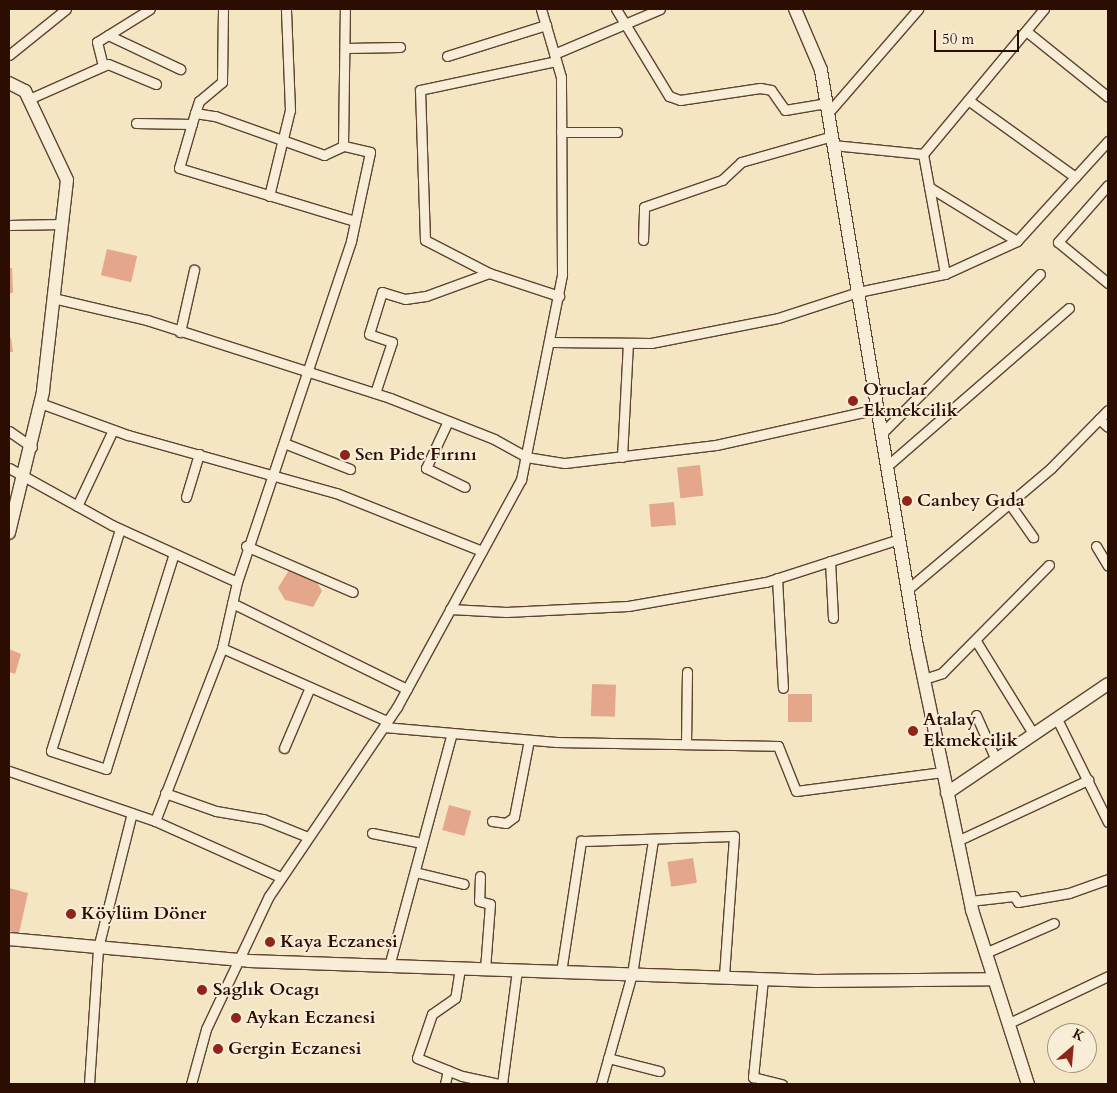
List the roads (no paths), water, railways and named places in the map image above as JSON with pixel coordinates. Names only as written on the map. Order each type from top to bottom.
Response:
[{"type":"main road","points":[[795,9],[821,70],[924,679],[970,901],[1007,1024],[1028,1084]]},
{"type":"main road","points":[[9,83],[25,91],[67,180],[40,403],[32,447],[9,533]]},
{"type":"main road","points":[[947,793],[1108,684]]},
{"type":"main road","points":[[9,940],[238,960],[389,966],[763,979],[993,979]]},
{"type":"street","points":[[9,55],[66,9]]},
{"type":"street","points":[[103,66],[97,42],[150,9]]},
{"type":"street","points":[[223,9],[222,82],[199,101],[179,168],[356,221]]},
{"type":"street","points":[[269,196],[290,110],[286,9]]},
{"type":"street","points":[[343,146],[346,48],[345,9]]},
{"type":"street","points":[[191,1084],[206,1029],[280,877],[386,724],[521,480],[552,342],[559,296],[561,132],[555,57],[541,9]]},
{"type":"street","points":[[616,9],[669,96],[680,100],[760,88],[771,90],[785,110],[827,108],[918,9]]},
{"type":"street","points":[[559,296],[489,273],[425,240],[420,90],[555,57],[660,9]]},
{"type":"street","points":[[923,154],[1044,9]]},
{"type":"street","points":[[446,56],[546,25]]},
{"type":"street","points":[[1026,31],[1108,97]]},
{"type":"street","points":[[108,35],[180,69]]},
{"type":"street","points":[[346,48],[400,47]]},
{"type":"street","points":[[29,99],[103,66],[156,84]]},
{"type":"street","points":[[968,100],[1076,177]]},
{"type":"street","points":[[155,821],[222,648],[246,546],[284,443],[356,221],[370,152],[343,146],[324,155],[282,143],[215,116],[195,114]]},
{"type":"street","points":[[136,123],[192,124]]},
{"type":"street","points":[[561,132],[617,132]]},
{"type":"street","points":[[643,240],[644,207],[722,180],[741,162],[833,141],[923,154]]},
{"type":"street","points":[[552,342],[651,343],[778,318],[858,292],[945,274],[1017,242],[1108,141]]},
{"type":"street","points":[[923,154],[945,274]]},
{"type":"street","points":[[1108,185],[1058,242],[1108,283]]},
{"type":"street","points":[[929,187],[1017,242]]},
{"type":"street","points":[[9,225],[62,224]]},
{"type":"street","points":[[180,332],[194,270]]},
{"type":"street","points":[[374,393],[392,342],[369,334],[382,292],[405,299],[426,296],[489,273]]},
{"type":"street","points":[[882,432],[1040,274]]},
{"type":"street","points":[[53,298],[180,332],[306,374],[374,393],[448,421],[526,457],[565,463],[716,445],[877,409]]},
{"type":"street","points":[[887,466],[1069,308]]},
{"type":"street","points":[[622,457],[628,343]]},
{"type":"street","points":[[40,403],[113,430],[273,473],[482,552]]},
{"type":"street","points":[[908,589],[1009,503],[1108,410]]},
{"type":"street","points":[[1099,419],[1108,427]]},
{"type":"street","points":[[448,421],[426,468],[465,487]]},
{"type":"street","points":[[77,506],[113,430]]},
{"type":"street","points":[[9,432],[32,447]]},
{"type":"street","points":[[284,443],[350,469]]},
{"type":"street","points":[[186,497],[199,454]]},
{"type":"street","points":[[9,468],[120,528],[237,582]]},
{"type":"street","points":[[1009,503],[1033,537]]},
{"type":"street","points":[[120,528],[50,752],[106,769],[174,553]]},
{"type":"street","points":[[450,609],[506,612],[628,606],[777,578],[899,539]]},
{"type":"street","points":[[246,546],[353,592]]},
{"type":"street","points":[[1096,546],[1108,566]]},
{"type":"street","points":[[830,561],[833,618]]},
{"type":"street","points":[[924,679],[942,673],[976,641],[1049,565]]},
{"type":"street","points":[[777,578],[783,688]]},
{"type":"street","points":[[232,603],[407,689]]},
{"type":"street","points":[[976,641],[1034,735]]},
{"type":"street","points":[[222,648],[310,687],[386,724],[452,733],[529,740],[778,746],[796,791],[943,772]]},
{"type":"street","points":[[686,744],[687,672]]},
{"type":"street","points":[[284,748],[310,687]]},
{"type":"street","points":[[976,716],[996,760]]},
{"type":"street","points":[[1057,719],[1108,822]]},
{"type":"street","points":[[389,966],[452,733]]},
{"type":"street","points":[[492,822],[506,823],[514,817],[529,740]]},
{"type":"street","points":[[9,772],[155,821],[280,877]]},
{"type":"street","points":[[957,841],[1088,780]]},
{"type":"street","points":[[165,793],[216,811],[263,819],[308,837]]},
{"type":"street","points":[[89,1084],[98,948],[132,813]]},
{"type":"street","points":[[372,833],[422,844]]},
{"type":"street","points":[[561,972],[581,841],[734,836],[724,977]]},
{"type":"street","points":[[601,1084],[632,974],[653,840]]},
{"type":"street","points":[[415,872],[464,884]]},
{"type":"street","points":[[480,876],[479,901],[490,904],[485,969]]},
{"type":"street","points":[[970,901],[1014,896],[1018,902],[1069,893],[1108,879]]},
{"type":"street","points":[[985,953],[1054,923]]},
{"type":"street","points":[[460,968],[455,998],[432,1014],[417,1058],[448,1070],[501,1084],[517,970]]},
{"type":"street","points":[[1007,1024],[1108,976]]},
{"type":"street","points":[[763,979],[753,1077],[782,1084]]},
{"type":"street","points":[[608,1058],[660,1071]]},
{"type":"street","points":[[445,1084],[448,1070]]},
{"type":"place","name":"Oruclar Ekmekcilik","points":[[853,401]]},
{"type":"place","name":"Sen Pide Fırını","points":[[345,455]]},
{"type":"place","name":"Canbey Gıda","points":[[907,501]]},
{"type":"place","name":"Atalay Ekmekcilik","points":[[913,731]]},
{"type":"place","name":"Köylüm Döner","points":[[71,914]]},
{"type":"place","name":"Kaya Eczanesi","points":[[270,942]]},
{"type":"place","name":"Saglık Ocagı","points":[[202,990]]},
{"type":"place","name":"Aykan Eczanesi","points":[[236,1018]]},
{"type":"place","name":"Gergin Eczanesi","points":[[218,1049]]}]
